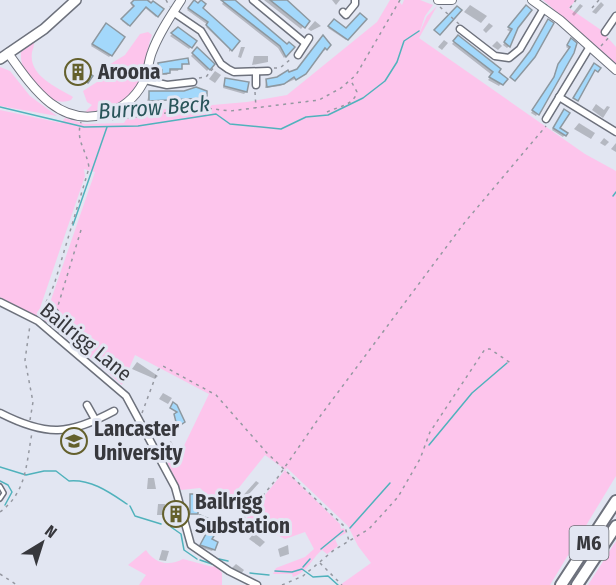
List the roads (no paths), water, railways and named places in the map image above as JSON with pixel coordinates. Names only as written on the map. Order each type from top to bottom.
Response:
[{"type":"highway","name":"M6","points":[[561,585],[616,501]]},
{"type":"highway","name":"M6","points":[[577,585],[616,526]]},
{"type":"main road","points":[[4,56],[44,29],[76,0]]},
{"type":"street","points":[[4,56],[51,105],[77,116],[97,116],[114,111],[130,100],[145,80],[151,54],[172,12],[181,0]]},
{"type":"street","points":[[253,0],[307,41],[298,55]]},
{"type":"street","points":[[343,12],[346,15],[355,0]]},
{"type":"street","points":[[439,0],[452,0]]},
{"type":"street","points":[[532,0],[616,70]]},
{"type":"street","points":[[460,29],[473,35],[495,56],[509,58],[520,50],[544,8]]},
{"type":"street","points":[[172,12],[201,31],[219,60],[234,72],[268,71]]},
{"type":"street","points":[[604,32],[616,16]]},
{"type":"street","points":[[546,119],[592,50]]},
{"type":"street","points":[[256,72],[256,85]]},
{"type":"street","points":[[145,80],[166,85],[190,82],[188,74]]},
{"type":"street","points":[[559,97],[616,132]]},
{"type":"street","name":"Bailrigg Lane","points":[[0,302],[35,320],[126,396],[175,487],[192,545],[257,585]]},
{"type":"street","points":[[87,405],[96,421]]},
{"type":"street","points":[[0,413],[30,426],[56,431],[81,428],[114,411]]},
{"type":"lane","points":[[0,486],[4,493],[0,499]]},
{"type":"waterway","name":"Burrow Beck","points":[[0,107],[84,127],[138,126],[216,114],[230,124],[281,129],[306,117],[328,115],[363,98],[385,81],[397,62],[404,41],[419,31]]},
{"type":"waterway","points":[[73,225],[107,127]]},
{"type":"waterway","points":[[613,196],[616,192]]},
{"type":"waterway","points":[[429,445],[472,393],[507,363]]},
{"type":"waterway","points":[[0,467],[26,475],[56,471],[69,481],[85,482],[100,487],[127,504]]},
{"type":"waterway","points":[[0,481],[8,485],[12,492],[5,505]]},
{"type":"waterway","points":[[350,528],[390,483]]},
{"type":"waterway","points":[[130,506],[135,516],[161,524]]},
{"type":"waterway","points":[[171,527],[181,534],[184,550],[197,559]]},
{"type":"waterway","points":[[321,549],[343,531]]},
{"type":"waterway","points":[[219,559],[228,561]]},
{"type":"waterway","points":[[303,567],[310,559]]},
{"type":"waterway","points":[[200,560],[212,564]]},
{"type":"waterway","points":[[275,571],[292,572],[302,569],[313,577],[328,576],[338,585]]},
{"type":"waterway","points":[[250,573],[269,575]]},
{"type":"place","name":"Aroona","points":[[78,72]]},
{"type":"place","name":"Lancaster University","points":[[74,441]]},
{"type":"place","name":"Bailrigg Substation","points":[[176,514]]}]
